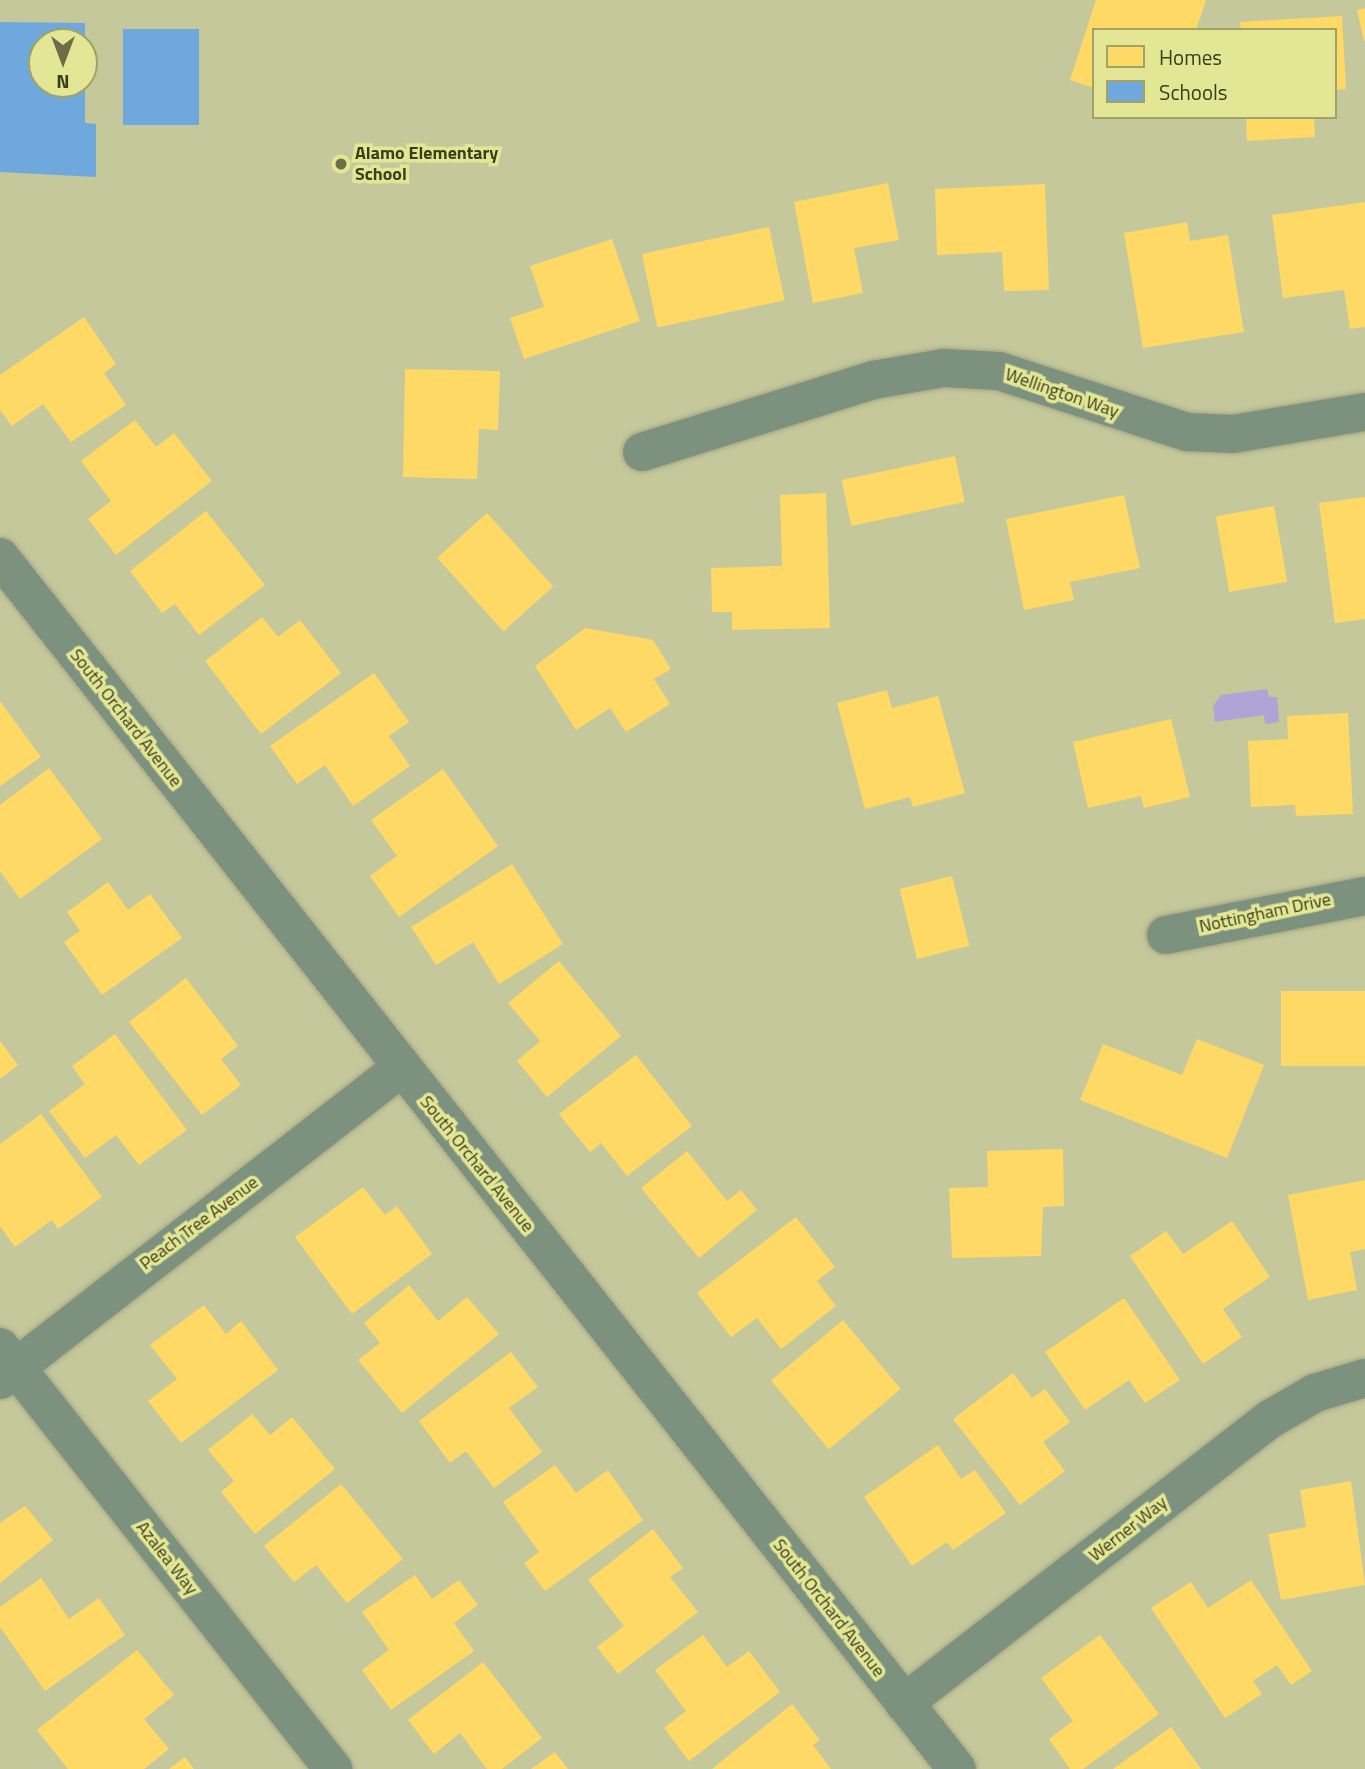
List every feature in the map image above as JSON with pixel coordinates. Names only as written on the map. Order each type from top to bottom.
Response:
[{"type":"street","name":"Wellington Way","points":[[642,452],[873,380],[944,368],[999,371],[1187,432],[1233,434],[1365,412]]},
{"type":"street","name":"South Orchard Avenue","points":[[0,557],[401,1069],[957,1769]]},
{"type":"street","name":"Nottingham Drive","points":[[1166,935],[1365,896]]},
{"type":"street","name":"Peach Tree Avenue","points":[[5,1365],[401,1069]]},
{"type":"street","name":"Azalea Way","points":[[5,1365],[333,1769]]},
{"type":"street","name":"Werner Way","points":[[904,1703],[1272,1418],[1315,1393],[1365,1378]]},
{"type":"shaded area","points":[[1267,689],[1269,697],[1277,697],[1279,722],[1265,724],[1264,715],[1215,722],[1213,706],[1221,695]]},
{"type":"building: Homes","points":[[1096,0],[1206,0],[1197,28],[1092,28],[1092,87],[1070,80]]},
{"type":"building: Homes","points":[[1365,8],[1365,41],[1364,41],[1357,10]]},
{"type":"building: Homes","points":[[1342,16],[1346,89],[1337,90],[1337,28],[1241,28],[1240,22]]},
{"type":"building: Homes","points":[[1246,119],[1314,119],[1315,137],[1247,141]]},
{"type":"building: Homes","points":[[888,183],[899,240],[854,248],[863,293],[813,303],[794,202]]},
{"type":"building: Homes","points":[[1045,184],[1049,290],[1004,291],[1002,252],[937,255],[935,189]]},
{"type":"building: Homes","points":[[1365,202],[1365,327],[1350,329],[1344,290],[1283,298],[1272,215]]},
{"type":"building: Homes","points":[[1187,222],[1190,241],[1228,235],[1244,332],[1143,348],[1124,233]]},
{"type":"building: Homes","points":[[769,227],[785,300],[657,327],[642,254]]},
{"type":"building: Homes","points":[[612,239],[640,321],[524,359],[510,318],[544,307],[530,266]]},
{"type":"building: Homes","points":[[84,317],[116,364],[104,373],[126,405],[71,442],[43,404],[12,426],[0,410],[0,375]]},
{"type":"building: Homes","points":[[405,369],[500,371],[498,430],[479,429],[477,479],[403,477]]},
{"type":"building: Homes","points":[[135,420],[156,447],[174,433],[212,481],[116,555],[88,519],[111,501],[81,461]]},
{"type":"building: Homes","points":[[955,456],[965,502],[851,526],[842,480]]},
{"type":"building: Homes","points":[[826,493],[830,628],[732,630],[732,612],[712,612],[711,568],[782,566],[780,495]]},
{"type":"building: Homes","points":[[1124,495],[1140,568],[1070,582],[1074,600],[1024,610],[1006,519]]},
{"type":"building: Homes","points":[[1365,497],[1365,619],[1335,623],[1319,503]]},
{"type":"building: Homes","points":[[1274,506],[1287,582],[1229,592],[1216,516]]},
{"type":"building: Homes","points":[[206,511],[265,585],[199,635],[175,604],[162,613],[130,571]]},
{"type":"building: Homes","points":[[487,513],[553,587],[503,631],[437,558]]},
{"type":"building: Homes","points":[[262,617],[278,637],[300,620],[341,673],[261,734],[205,661]]},
{"type":"building: Homes","points":[[585,628],[653,640],[671,669],[654,679],[670,704],[626,732],[610,708],[576,730],[535,666]]},
{"type":"building: Homes","points":[[374,673],[409,722],[389,736],[410,766],[353,806],[325,765],[297,784],[270,746]]},
{"type":"building: Homes","points":[[887,690],[892,708],[938,696],[965,793],[913,807],[910,797],[865,809],[837,703]]},
{"type":"building: Homes","points":[[0,701],[41,757],[0,786]]},
{"type":"building: Homes","points":[[1348,713],[1353,814],[1296,816],[1295,805],[1251,807],[1248,741],[1288,739],[1287,716]]},
{"type":"building: Homes","points":[[1171,719],[1190,797],[1144,808],[1141,796],[1088,808],[1073,742]]},
{"type":"building: Homes","points":[[49,768],[102,839],[20,899],[0,871],[0,805]]},
{"type":"building: Homes","points":[[443,769],[498,846],[399,917],[370,876],[397,856],[371,820]]},
{"type":"building: Homes","points":[[512,864],[563,944],[499,984],[473,942],[436,965],[411,927]]},
{"type":"building: Homes","points":[[952,876],[969,946],[917,959],[900,889]]},
{"type":"building: Homes","points":[[108,882],[128,910],[150,894],[182,938],[102,995],[64,942],[80,931],[67,912]]},
{"type":"building: Homes","points":[[559,961],[621,1036],[547,1097],[517,1061],[540,1041],[508,1003]]},
{"type":"building: Homes","points":[[186,978],[238,1046],[221,1059],[241,1085],[202,1115],[129,1022]]},
{"type":"building: Homes","points":[[1281,991],[1365,991],[1365,1066],[1281,1066]]},
{"type":"building: Homes","points":[[115,1034],[187,1130],[139,1165],[116,1135],[85,1158],[49,1111],[85,1084],[72,1066]]},
{"type":"building: Homes","points":[[1197,1039],[1264,1065],[1227,1158],[1080,1100],[1103,1044],[1182,1075]]},
{"type":"building: Homes","points":[[0,1041],[18,1065],[0,1079]]},
{"type":"building: Homes","points":[[636,1055],[692,1126],[627,1176],[601,1143],[590,1152],[559,1114]]},
{"type":"building: Homes","points":[[41,1114],[102,1197],[58,1229],[52,1220],[15,1247],[0,1226],[0,1144]]},
{"type":"building: Homes","points":[[1063,1149],[1064,1206],[1043,1207],[1041,1256],[952,1258],[949,1188],[988,1187],[987,1151]]},
{"type":"building: Homes","points":[[687,1151],[727,1201],[741,1190],[757,1210],[699,1258],[641,1188]]},
{"type":"building: Homes","points":[[1365,1180],[1365,1249],[1350,1252],[1357,1290],[1308,1300],[1288,1195]]},
{"type":"building: Homes","points":[[363,1187],[385,1215],[397,1206],[432,1254],[352,1314],[295,1237]]},
{"type":"building: Homes","points":[[796,1217],[835,1267],[817,1281],[836,1306],[781,1349],[757,1318],[731,1337],[697,1293]]},
{"type":"building: Homes","points":[[1232,1221],[1270,1277],[1223,1309],[1242,1337],[1203,1364],[1130,1256],[1166,1231],[1183,1254]]},
{"type":"building: Homes","points":[[409,1285],[438,1321],[467,1297],[499,1334],[402,1413],[358,1360],[380,1343],[364,1323]]},
{"type":"building: Homes","points":[[1124,1298],[1180,1380],[1145,1403],[1129,1380],[1085,1410],[1045,1352]]},
{"type":"building: Homes","points":[[204,1305],[226,1334],[241,1321],[278,1370],[181,1443],[148,1401],[177,1379],[150,1345]]},
{"type":"building: Homes","points":[[843,1320],[901,1389],[829,1449],[771,1380]]},
{"type":"building: Homes","points":[[511,1352],[538,1387],[509,1408],[542,1452],[494,1488],[466,1451],[450,1463],[419,1421]]},
{"type":"building: Homes","points":[[1013,1373],[1032,1398],[1045,1389],[1070,1422],[1043,1442],[1065,1471],[1020,1505],[953,1419]]},
{"type":"building: Homes","points":[[252,1414],[270,1435],[292,1417],[335,1469],[255,1534],[221,1492],[234,1481],[208,1450]]},
{"type":"building: Homes","points":[[938,1445],[961,1479],[975,1470],[1006,1513],[953,1550],[947,1542],[912,1566],[864,1497]]},
{"type":"building: Homes","points":[[555,1465],[576,1493],[608,1470],[643,1520],[545,1591],[524,1563],[539,1552],[503,1502]]},
{"type":"building: Homes","points":[[1351,1481],[1365,1585],[1281,1600],[1268,1534],[1306,1527],[1300,1490]]},
{"type":"building: Homes","points":[[341,1484],[403,1559],[347,1603],[316,1565],[294,1582],[264,1546]]},
{"type":"building: Homes","points":[[25,1506],[53,1540],[0,1583],[0,1523]]},
{"type":"building: Homes","points":[[653,1529],[683,1568],[670,1577],[698,1612],[618,1674],[597,1647],[624,1626],[588,1580]]},
{"type":"building: Homes","points":[[415,1575],[432,1599],[459,1580],[478,1605],[454,1623],[474,1651],[391,1710],[362,1670],[389,1650],[362,1612]]},
{"type":"building: Homes","points":[[41,1578],[69,1619],[99,1598],[125,1635],[45,1691],[0,1627],[0,1607]]},
{"type":"building: Homes","points":[[1251,1580],[1312,1671],[1291,1685],[1277,1665],[1253,1681],[1262,1694],[1225,1718],[1151,1608],[1191,1582],[1208,1608]]},
{"type":"building: Homes","points":[[703,1635],[727,1667],[749,1651],[780,1692],[689,1761],[664,1728],[686,1711],[655,1670]]},
{"type":"building: Homes","points":[[1100,1635],[1159,1714],[1083,1769],[1070,1769],[1049,1739],[1073,1721],[1041,1678]]},
{"type":"building: Homes","points":[[137,1650],[174,1695],[144,1719],[169,1749],[144,1769],[68,1769],[37,1730]]},
{"type":"building: Homes","points":[[483,1662],[542,1738],[502,1769],[487,1769],[460,1733],[434,1754],[408,1720]]},
{"type":"building: Homes","points":[[792,1704],[820,1740],[813,1745],[831,1769],[712,1769]]},
{"type":"building: Homes","points":[[1171,1727],[1201,1769],[1113,1769]]},
{"type":"building: Homes","points":[[555,1752],[568,1769],[531,1769]]},
{"type":"building: Homes","points":[[185,1757],[194,1769],[169,1769]]},
{"type":"building: Schools","points":[[0,22],[85,23],[85,28],[28,28],[28,98],[85,98],[85,123],[96,124],[96,177],[0,172]]},
{"type":"building: Schools","points":[[123,29],[199,29],[199,125],[123,125]]},
{"type":"place","name":"Alamo Elementary School","points":[[341,164]]}]
